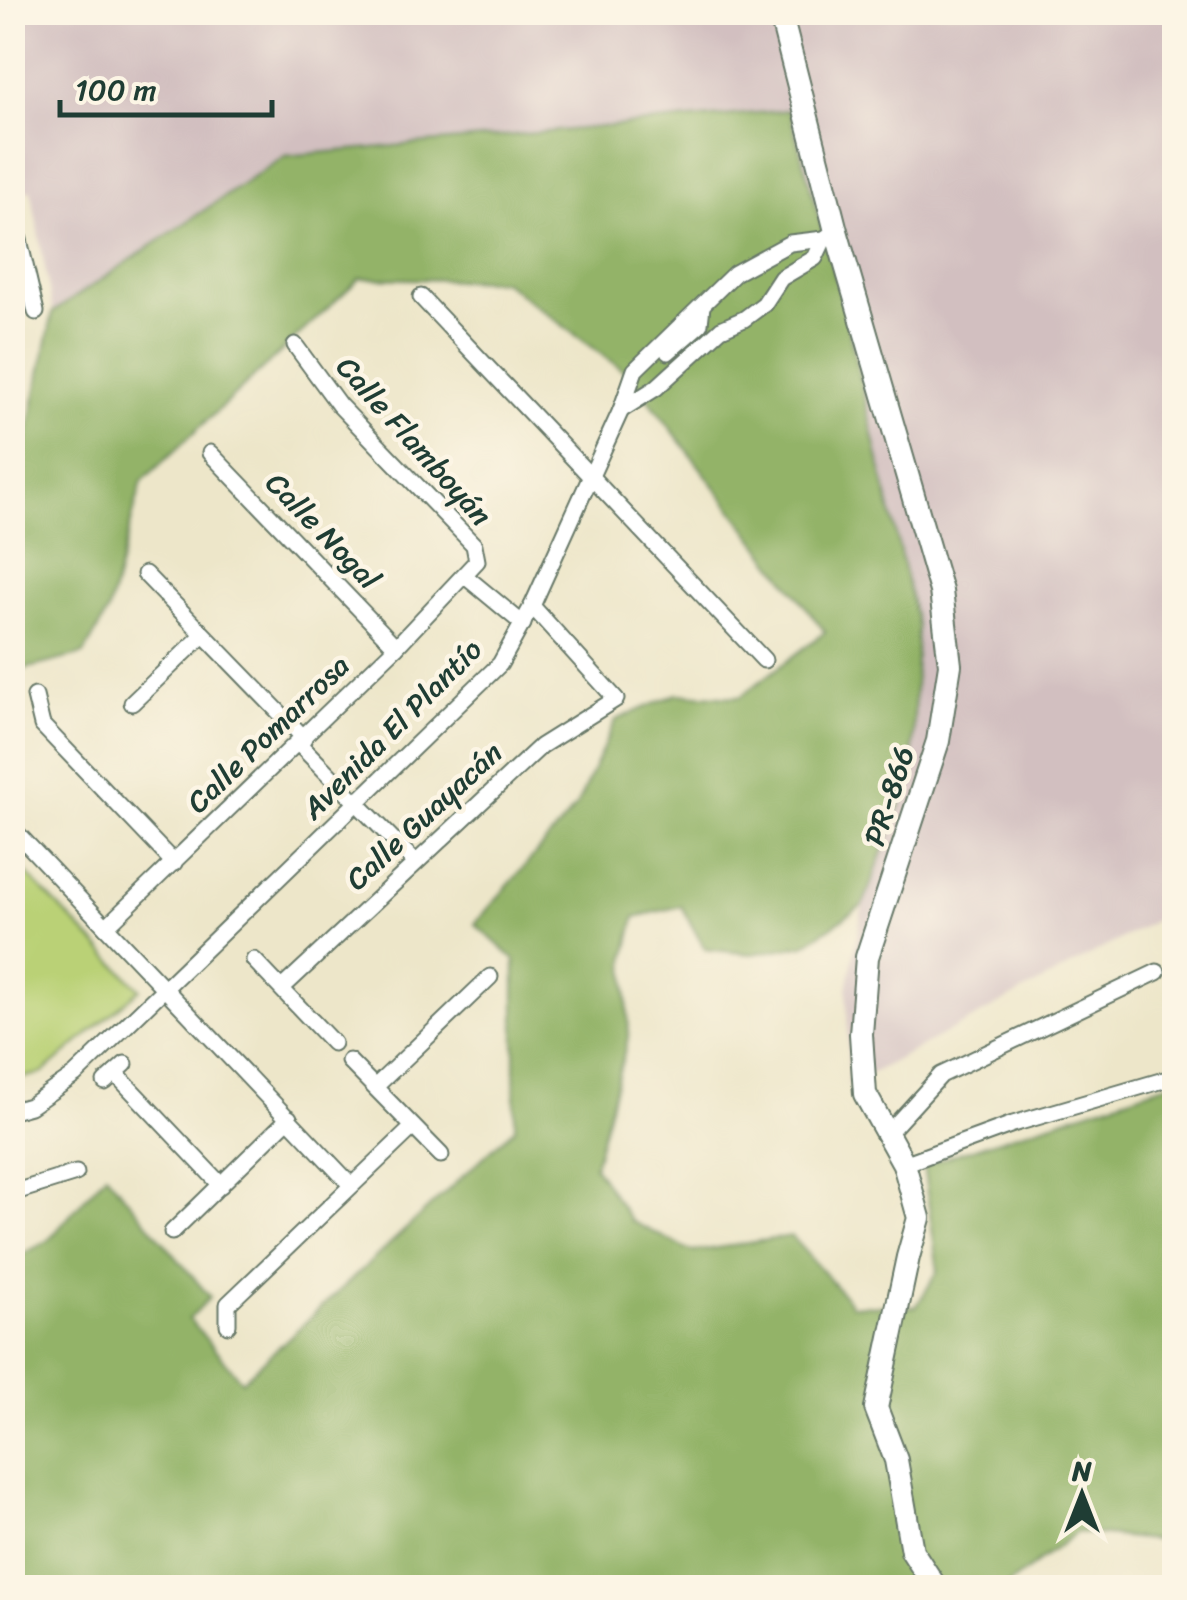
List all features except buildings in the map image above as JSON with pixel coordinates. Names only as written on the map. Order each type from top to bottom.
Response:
[{"type":"street","name":"PR-866","points":[[780,12],[830,235],[941,591],[950,665],[938,741],[867,956],[861,1034],[865,1094],[904,1164],[920,1218],[876,1408],[896,1460],[912,1551],[936,1588]]},
{"type":"street","points":[[12,210],[19,273],[36,312]]},
{"type":"street","name":"Avenida El Plantío","points":[[12,1111],[30,1106],[75,1075],[500,664],[532,606],[622,410],[634,370],[736,273],[790,243],[830,235]]},
{"type":"street","name":"Avenida El Plantío","points":[[622,410],[656,388],[720,328],[744,319],[764,304],[780,278],[815,258],[830,235]]},
{"type":"street","points":[[766,256],[780,278]]},
{"type":"street","points":[[421,297],[764,660]]},
{"type":"street","points":[[702,306],[720,328]]},
{"type":"street","name":"Calle Flamboyán","points":[[295,345],[340,404],[474,544],[476,561],[465,576]]},
{"type":"street","name":"Calle Nogal","points":[[210,453],[396,648]]},
{"type":"street","points":[[145,574],[414,861]]},
{"type":"street","points":[[465,576],[523,624]]},
{"type":"street","name":"Calle Pomarrosa","points":[[106,928],[396,648],[465,576]]},
{"type":"street","name":"Calle Guayacán","points":[[282,988],[541,746],[616,699],[532,606]]},
{"type":"street","points":[[132,703],[203,635]]},
{"type":"street","points":[[35,696],[42,725],[174,863]]},
{"type":"street","points":[[12,828],[352,1184]]},
{"type":"street","points":[[254,960],[333,1043]]},
{"type":"street","points":[[889,1132],[941,1075],[1158,972]]},
{"type":"street","points":[[375,1087],[490,977]]},
{"type":"street","points":[[349,1061],[440,1156]]},
{"type":"street","points":[[115,1073],[220,1185]]},
{"type":"street","points":[[904,1164],[1013,1124],[1174,1076]]},
{"type":"street","points":[[172,1232],[289,1118]]},
{"type":"street","points":[[228,1324],[228,1304],[413,1127]]},
{"type":"street","points":[[12,1194],[76,1174]]},
{"type":"shaded area","points":[[12,13],[1174,13],[1174,910],[848,1086],[847,989],[863,905],[912,774],[917,626],[843,304],[789,110],[285,156],[53,312],[31,190],[13,193]]},
{"type":"green space","points":[[789,110],[843,304],[917,626],[912,774],[863,905],[804,945],[752,954],[705,949],[681,906],[635,917],[625,961],[629,1034],[594,1166],[631,1221],[693,1252],[791,1236],[852,1305],[916,1307],[938,1271],[923,1165],[1174,1082],[1174,1542],[1077,1532],[1004,1588],[13,1587],[13,1259],[48,1241],[106,1174],[210,1297],[189,1319],[242,1381],[515,1128],[515,960],[475,924],[576,807],[616,720],[677,694],[740,697],[825,632],[631,376],[503,281],[360,278],[142,481],[108,611],[84,654],[13,672],[13,502],[53,312],[285,156]]},
{"type":"green space","points":[[13,860],[140,989],[43,1073],[13,1080]]}]
